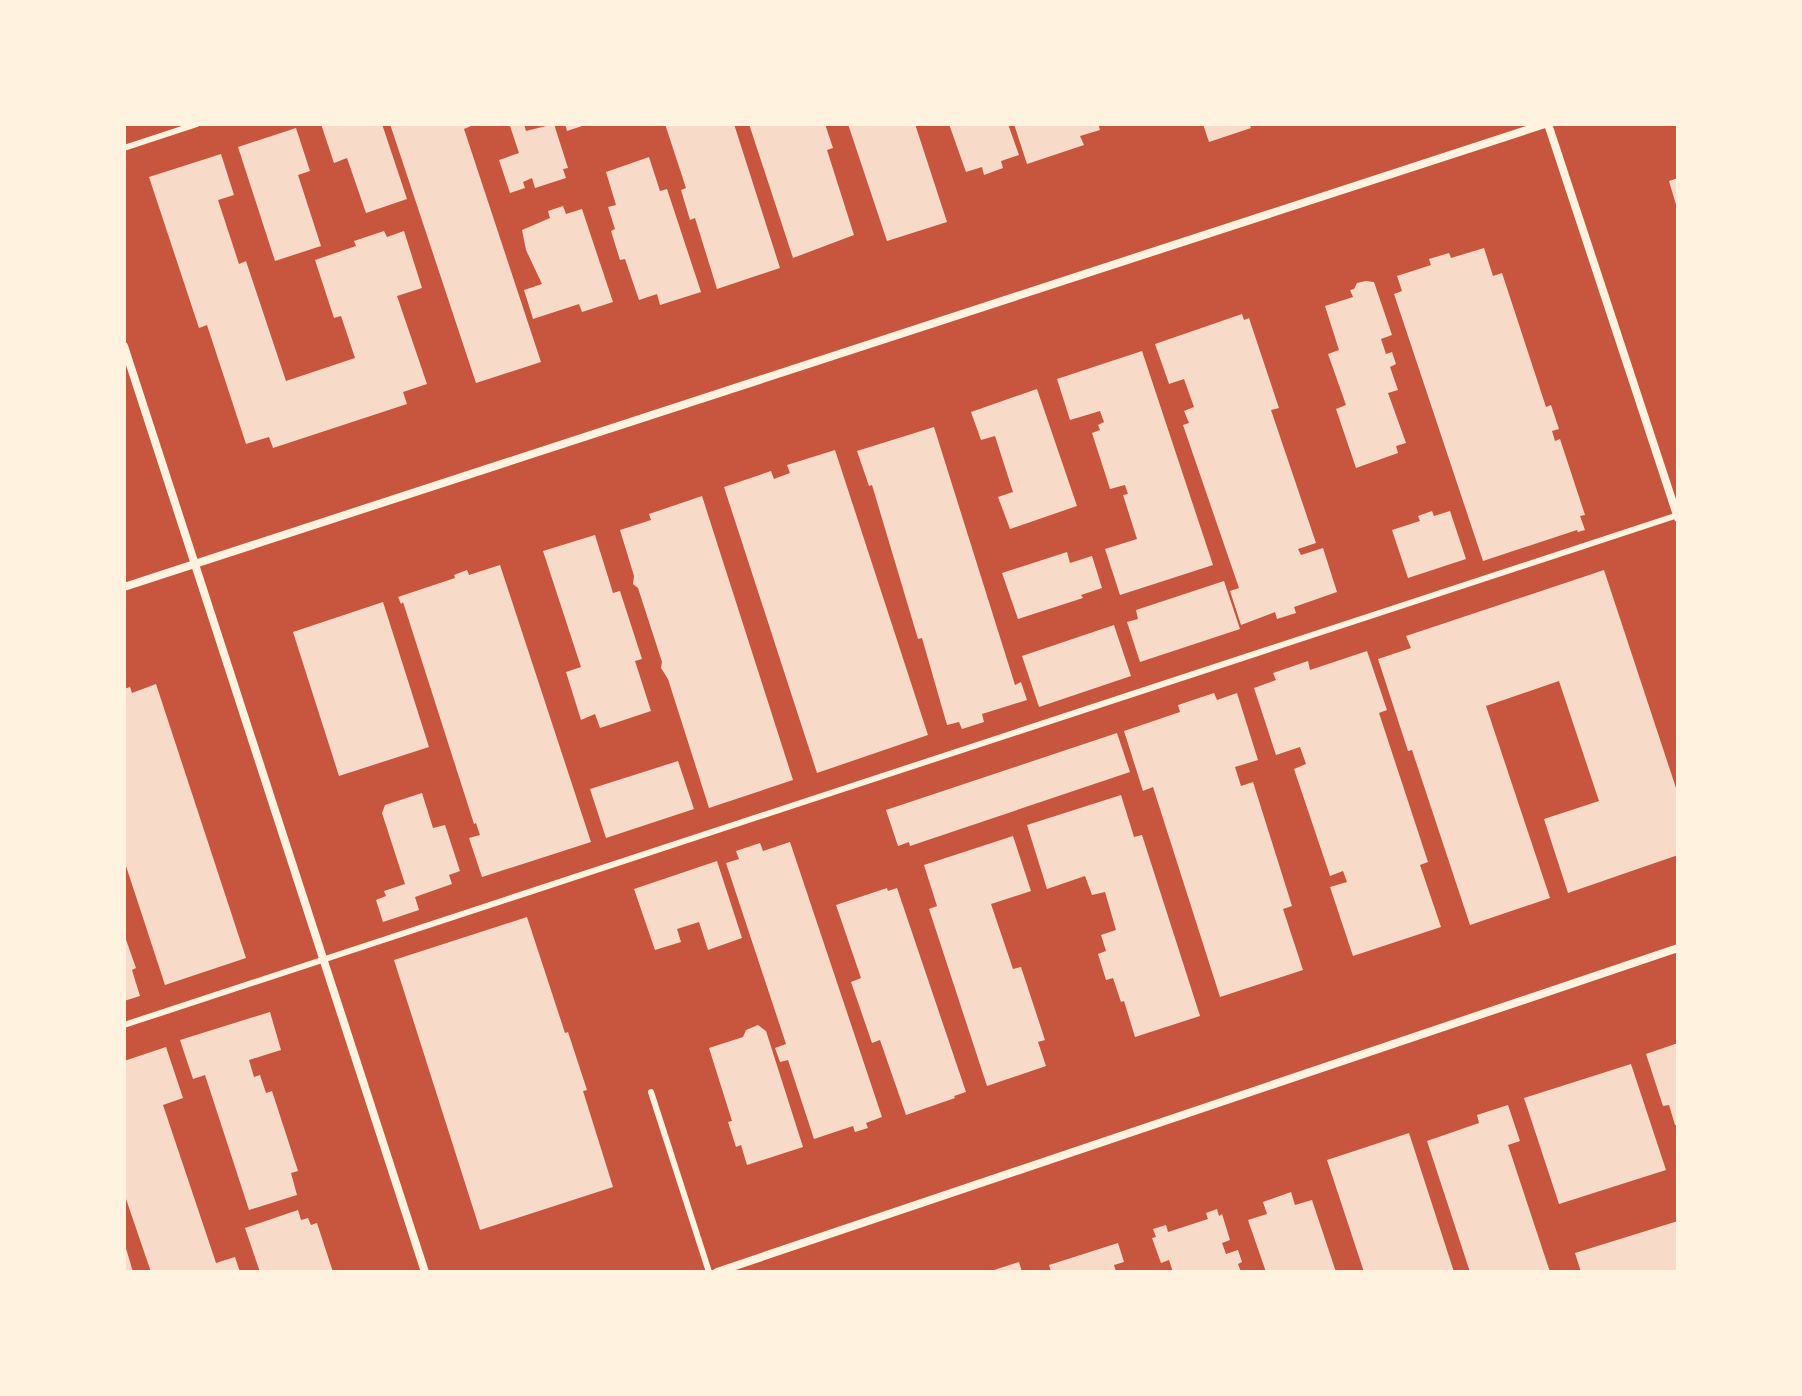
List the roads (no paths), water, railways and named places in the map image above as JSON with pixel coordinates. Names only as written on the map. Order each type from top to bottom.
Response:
[{"type":"street","points":[[124,587],[1546,124],[1678,516]]},
{"type":"street","points":[[124,346],[425,1272]]},
{"type":"street","points":[[717,1272],[1678,948]]},
{"type":"lane","points":[[124,148],[197,124]]},
{"type":"lane","points":[[124,1025],[1678,516]]},
{"type":"lane","points":[[651,1092],[709,1272]]}]
